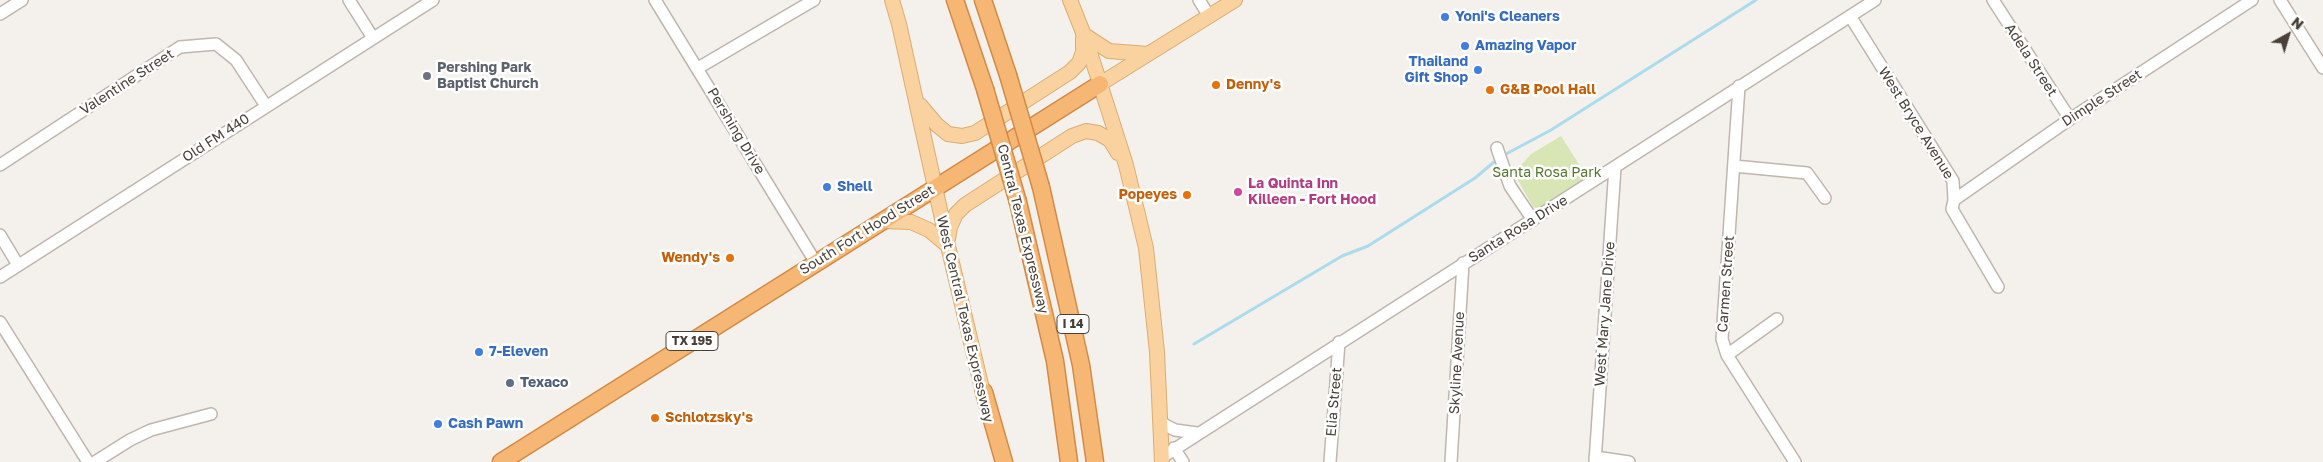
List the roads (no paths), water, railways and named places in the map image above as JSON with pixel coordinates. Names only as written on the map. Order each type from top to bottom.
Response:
[{"type":"highway","name":"Central Texas Expressway","points":[[955,0],[986,90],[1018,202],[1054,361],[1069,462]]},
{"type":"highway","name":"Central Texas Expressway","points":[[983,0],[1008,75],[1041,187],[1082,365],[1095,462]]},
{"type":"highway","name":"South Fort Hood Street","points":[[501,462],[1100,84]]},
{"type":"highway","points":[[984,392],[1004,462]]},
{"type":"main road","name":"West Central Texas Expressway","points":[[892,0],[918,103],[948,246],[984,392],[996,462]]},
{"type":"main road","points":[[1070,0],[1084,34],[1126,165],[1146,248],[1157,352],[1161,460]]},
{"type":"main road","name":"South Fort Hood Street","points":[[1100,84],[1234,0]]},
{"type":"main road","points":[[918,103],[937,125],[948,134],[962,136],[975,133],[1070,72],[1079,63],[1083,52],[1084,34]]},
{"type":"main road","points":[[1084,34],[1109,50],[1148,54]]},
{"type":"main road","points":[[948,246],[950,228],[956,214],[965,205],[1072,136],[1086,131],[1098,133],[1110,140],[1126,165]]},
{"type":"main road","points":[[883,221],[911,222],[929,230],[948,246]]},
{"type":"street","points":[[0,14],[22,0]]},
{"type":"street","points":[[349,0],[373,38]]},
{"type":"street","name":"Old FM 440","points":[[0,277],[432,0]]},
{"type":"street","name":"Pershing Drive","points":[[655,0],[816,263]]},
{"type":"street","points":[[698,68],[814,0]]},
{"type":"street","points":[[1199,0],[1209,16]]},
{"type":"street","name":"Santa Rosa Drive","points":[[1161,460],[1174,448],[1875,0]]},
{"type":"street","name":"Adela Street","points":[[1993,0],[2070,119]]},
{"type":"street","name":"Dimple Street","points":[[1954,200],[2070,119],[2252,0]]},
{"type":"street","points":[[2280,0],[2323,68]]},
{"type":"street","name":"West Bryce Avenue","points":[[1850,16],[1953,181],[1954,200],[1952,209],[1998,287]]},
{"type":"street","name":"Valentine Street","points":[[0,165],[180,47],[216,44],[236,60],[266,106]]},
{"type":"street","name":"Carmen Street","points":[[1739,86],[1722,339],[1727,355],[1795,462]]},
{"type":"street","points":[[1497,148],[1510,186],[1533,220]]},
{"type":"street","points":[[1734,166],[1807,173],[1825,198]]},
{"type":"street","name":"West Mary Jane Drive","points":[[1595,460],[1615,167]]},
{"type":"street","points":[[0,235],[18,265]]},
{"type":"street","name":"Skyline Avenue","points":[[1451,462],[1463,263]]},
{"type":"street","points":[[1727,355],[1776,319]]},
{"type":"street","points":[[0,322],[88,462]]},
{"type":"street","name":"Elia Street","points":[[1330,462],[1339,342]]},
{"type":"street","points":[[95,462],[130,440],[151,430],[211,414]]},
{"type":"street","points":[[1160,420],[1165,425],[1176,430],[1197,434]]},
{"type":"street","points":[[1174,448],[1183,462]]},
{"type":"street","points":[[1595,460],[1629,462]]},
{"type":"waterway","points":[[1506,154],[1551,130],[1756,0]]},
{"type":"waterway","points":[[1194,344],[1342,256],[1368,246],[1475,178],[1494,162]]},
{"type":"place","name":"Yoni's Cleaners","points":[[1445,17]]},
{"type":"place","name":"Amazing Vapor","points":[[1465,46]]},
{"type":"place","name":"Thailand Gift Shop","points":[[1478,70]]},
{"type":"place","name":"Pershing Park Baptist Church","points":[[427,76]]},
{"type":"place","name":"Denny's","points":[[1216,85]]},
{"type":"place","name":"G&B Pool Hall","points":[[1490,90]]},
{"type":"place","name":"Shell","points":[[827,187]]},
{"type":"place","name":"La Quinta Inn Killeen - Fort Hood","points":[[1238,192]]},
{"type":"place","name":"Popeyes","points":[[1187,195]]},
{"type":"place","name":"Wendy's","points":[[730,258]]},
{"type":"place","name":"7-Eleven","points":[[479,352]]},
{"type":"place","name":"Texaco","points":[[510,383]]},
{"type":"place","name":"Schlotzsky's","points":[[655,418]]},
{"type":"place","name":"Cash Pawn","points":[[438,424]]},
{"type":"park label","name":"Santa Rosa Park","points":[[1547,173]]}]
